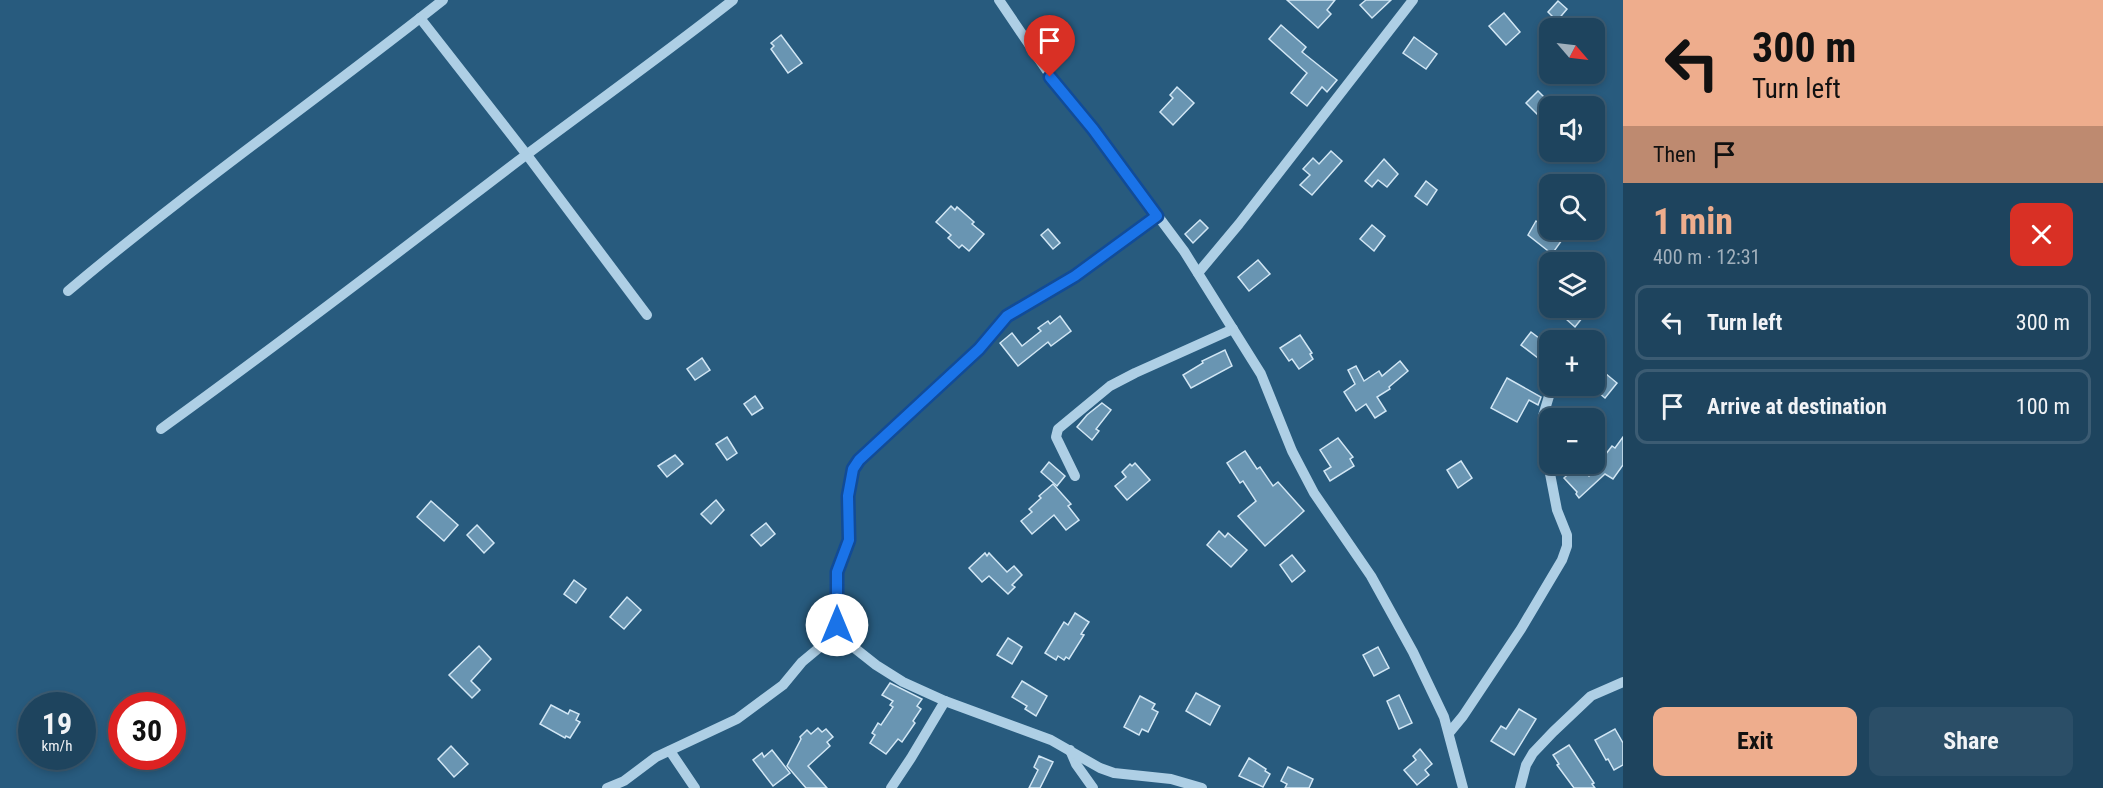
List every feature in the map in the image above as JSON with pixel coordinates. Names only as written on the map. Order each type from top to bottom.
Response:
[{"type":"street","points":[[68,291],[216,172],[443,0]]},
{"type":"street","points":[[161,429],[234,377],[734,0]]},
{"type":"street","points":[[999,0],[1048,74],[1093,129],[1198,273],[1261,374],[1293,451],[1314,493],[1371,576],[1413,652],[1449,733],[1463,788]]},
{"type":"street","points":[[1198,273],[1239,224],[1413,0]]},
{"type":"street","points":[[420,18],[527,155],[647,315]]},
{"type":"street","points":[[836,637],[837,572],[849,540],[848,496],[853,469],[859,460],[979,349],[1007,316],[1075,276],[1157,216]]},
{"type":"street","points":[[1075,476],[1056,437],[1058,429],[1110,386],[1233,329]]},
{"type":"street","points":[[1449,733],[1463,717],[1521,629],[1563,560],[1567,535],[1557,510],[1542,432],[1543,416],[1549,396]]},
{"type":"street","points":[[607,788],[624,781],[656,757],[737,719],[783,685],[802,662],[831,638],[836,637],[852,645],[876,665],[903,682],[945,701],[1051,740],[1100,768],[1114,773],[1171,778],[1202,788]]},
{"type":"street","points":[[1520,788],[1530,759],[1553,732],[1591,696],[1623,682]]},
{"type":"street","points":[[891,788],[945,701]]},
{"type":"street","points":[[1070,750],[1076,764],[1093,788]]},
{"type":"street","points":[[670,751],[695,788]]},
{"type":"building","points":[[1287,0],[1335,0],[1327,10],[1331,14],[1318,28]]},
{"type":"building","points":[[1366,0],[1391,0],[1372,18],[1360,5]]},
{"type":"building","points":[[1558,1],[1567,9],[1560,18],[1554,18],[1548,12]]},
{"type":"building","points":[[1504,13],[1520,32],[1506,45],[1489,26]]},
{"type":"building","points":[[1281,25],[1306,47],[1302,52],[1337,80],[1327,92],[1322,87],[1307,106],[1291,93],[1307,73],[1269,39]]},
{"type":"building","points":[[781,35],[802,63],[788,73],[771,49],[774,46],[771,43]]},
{"type":"building","points":[[1414,37],[1437,54],[1426,69],[1403,53]]},
{"type":"building","points":[[1177,87],[1194,103],[1173,125],[1160,112],[1173,98],[1170,95]]},
{"type":"building","points":[[1538,91],[1543,96],[1539,96],[1539,116],[1526,103]]},
{"type":"building","points":[[1331,151],[1342,161],[1312,195],[1300,185],[1310,175],[1303,169],[1313,158],[1319,164]]},
{"type":"building","points":[[1384,159],[1398,174],[1387,187],[1378,180],[1372,187],[1365,181]]},
{"type":"building","points":[[1426,181],[1437,190],[1427,205],[1415,196]]},
{"type":"building","points":[[951,206],[955,210],[957,207],[984,234],[969,251],[962,245],[959,248],[948,238],[951,235],[936,222]]},
{"type":"building","points":[[1200,220],[1208,228],[1193,243],[1185,234]]},
{"type":"building","points":[[1536,221],[1539,223],[1539,240],[1562,240],[1553,252],[1549,252],[1528,235]]},
{"type":"building","points":[[1372,225],[1385,236],[1374,251],[1360,239]]},
{"type":"building","points":[[1048,229],[1060,243],[1053,249],[1041,235]]},
{"type":"building","points":[[1258,260],[1270,274],[1249,291],[1238,277]]},
{"type":"building","points":[[1060,316],[1071,331],[1051,346],[1048,342],[1018,366],[1000,343],[1012,333],[1022,346],[1041,331],[1038,328],[1048,321],[1050,324]]},
{"type":"building","points":[[1567,318],[1582,318],[1575,327]]},
{"type":"building","points":[[1531,332],[1539,338],[1539,357],[1538,358],[1521,345]]},
{"type":"building","points":[[1300,335],[1312,353],[1310,354],[1313,359],[1299,369],[1292,359],[1289,361],[1280,348]]},
{"type":"building","points":[[1225,350],[1232,366],[1191,388],[1183,375],[1203,363],[1202,361]]},
{"type":"building","points":[[702,358],[710,370],[695,380],[687,369]]},
{"type":"building","points":[[1400,361],[1408,371],[1389,387],[1390,389],[1377,397],[1386,411],[1375,418],[1366,404],[1356,411],[1344,392],[1355,384],[1348,370],[1356,366],[1364,381],[1379,371],[1382,376]]},
{"type":"building","points":[[1605,373],[1617,383],[1605,398],[1603,396],[1605,396]]},
{"type":"building","points":[[1507,378],[1541,397],[1538,405],[1529,400],[1517,422],[1491,408]]},
{"type":"building","points":[[755,396],[763,408],[752,415],[744,404]]},
{"type":"building","points":[[1102,403],[1111,410],[1096,429],[1099,431],[1092,440],[1077,427]]},
{"type":"building","points":[[727,437],[737,453],[727,460],[716,444]]},
{"type":"building","points":[[1623,437],[1623,465],[1613,479],[1605,474],[1605,455],[1612,446],[1615,448]]},
{"type":"building","points":[[1338,438],[1353,457],[1350,459],[1354,466],[1330,481],[1324,471],[1331,467],[1320,450]]},
{"type":"building","points":[[1245,451],[1257,469],[1260,467],[1273,486],[1278,482],[1304,511],[1265,546],[1238,516],[1256,501],[1227,463]]},
{"type":"building","points":[[675,455],[683,464],[667,477],[658,466]]},
{"type":"building","points":[[1461,461],[1472,478],[1458,488],[1447,470]]},
{"type":"building","points":[[1049,462],[1065,476],[1057,486],[1041,472]]},
{"type":"building","points":[[1135,463],[1150,480],[1127,500],[1115,486],[1126,477],[1122,472],[1130,464],[1132,466]]},
{"type":"building","points":[[1568,474],[1587,474],[1589,476],[1605,474],[1579,498],[1577,492],[1564,478]]},
{"type":"building","points":[[1053,484],[1071,504],[1068,506],[1079,520],[1066,530],[1054,515],[1032,534],[1021,521],[1032,512],[1029,509],[1041,498],[1039,496]]},
{"type":"building","points":[[716,500],[724,510],[711,524],[701,514]]},
{"type":"building","points":[[431,501],[458,525],[444,541],[417,517]]},
{"type":"building","points":[[766,523],[775,534],[761,546],[751,535]]},
{"type":"building","points":[[477,525],[494,543],[484,553],[467,535]]},
{"type":"building","points":[[1219,531],[1225,537],[1228,533],[1247,550],[1231,567],[1207,545]]},
{"type":"building","points":[[985,553],[987,556],[989,553],[1007,572],[1014,566],[1022,575],[1012,585],[1015,587],[1008,594],[989,576],[982,582],[969,568]]},
{"type":"building","points":[[1292,555],[1305,571],[1292,582],[1280,565]]},
{"type":"building","points":[[574,580],[586,589],[576,603],[564,594]]},
{"type":"building","points":[[627,597],[641,610],[624,629],[610,617]]},
{"type":"building","points":[[1075,613],[1089,622],[1081,634],[1084,635],[1069,659],[1066,657],[1064,660],[1058,656],[1056,660],[1045,653],[1064,622],[1068,625]]},
{"type":"building","points":[[1008,638],[1022,647],[1012,664],[997,655]]},
{"type":"building","points":[[479,646],[491,659],[471,681],[480,690],[472,698],[449,675]]},
{"type":"building","points":[[1378,647],[1389,668],[1374,676],[1363,655]]},
{"type":"building","points":[[1022,681],[1047,696],[1036,716],[1025,709],[1027,706],[1012,697]]},
{"type":"building","points":[[890,683],[922,699],[917,706],[921,709],[913,721],[915,723],[902,742],[898,739],[886,754],[870,743],[875,735],[872,733],[878,723],[881,725],[893,707],[890,705],[893,701],[882,695]]},
{"type":"building","points":[[1196,693],[1220,706],[1210,725],[1186,711]]},
{"type":"building","points":[[1399,695],[1412,723],[1399,729],[1387,701]]},
{"type":"building","points":[[1140,696],[1155,704],[1152,709],[1158,712],[1148,732],[1142,729],[1139,735],[1124,727]]},
{"type":"building","points":[[551,705],[568,714],[570,710],[579,714],[576,720],[580,722],[570,738],[566,736],[565,738],[540,724]]},
{"type":"building","points":[[1519,709],[1536,719],[1514,755],[1491,741],[1501,726],[1506,729]]},
{"type":"building","points":[[818,728],[822,732],[826,729],[833,737],[827,742],[830,746],[808,766],[827,788],[806,788],[787,766],[800,737],[807,730],[811,734]]},
{"type":"building","points":[[1615,729],[1623,743],[1623,765],[1614,770],[1595,740]]},
{"type":"building","points":[[1569,745],[1595,788],[1574,788],[1557,765],[1559,764],[1553,755]]},
{"type":"building","points":[[451,746],[468,764],[454,777],[438,759]]},
{"type":"building","points":[[1420,749],[1432,764],[1425,770],[1429,775],[1417,785],[1404,770],[1416,760],[1413,756]]},
{"type":"building","points":[[772,750],[790,773],[773,786],[753,760],[762,753],[764,757]]},
{"type":"building","points":[[1039,756],[1053,762],[1040,788],[1029,788],[1038,770],[1034,767]]},
{"type":"building","points":[[1249,758],[1270,774],[1263,787],[1239,776]]},
{"type":"building","points":[[1288,767],[1313,779],[1309,788],[1285,788],[1287,784],[1281,781]]},
{"type":"route","points":[[837,625],[837,572],[849,540],[848,496],[853,469],[859,460],[979,349],[1007,316],[1075,276],[1157,216],[1093,129],[1050,77]]}]
